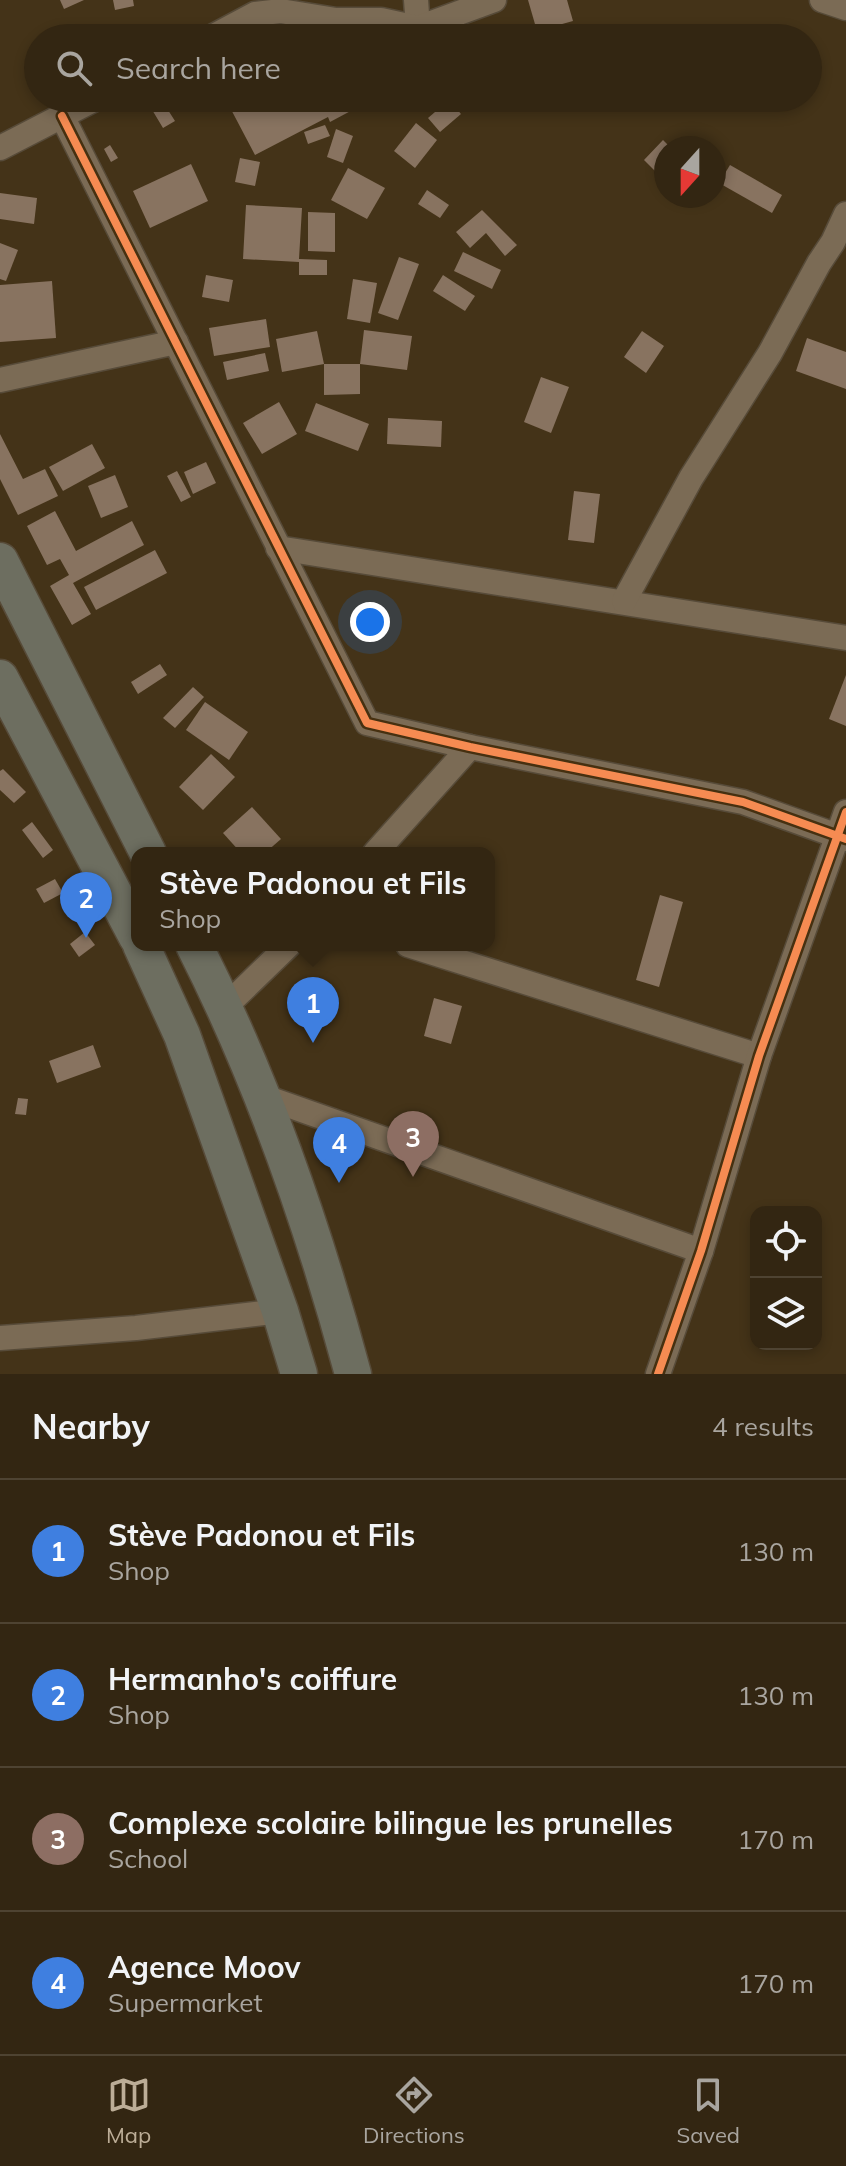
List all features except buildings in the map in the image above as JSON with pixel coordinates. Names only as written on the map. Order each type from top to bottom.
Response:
[{"type":"highway","points":[[0,561],[145,847]]},
{"type":"highway","points":[[0,678],[131,926]]},
{"type":"highway","points":[[144,951],[182,1035],[280,1311],[299,1374]]},
{"type":"highway","points":[[197,951],[225,1007],[262,1096],[336,1310],[353,1374]]},
{"type":"street","points":[[416,0],[418,24]]},
{"type":"street","points":[[429,24],[494,0]]},
{"type":"street","points":[[822,0],[846,8]]},
{"type":"street","points":[[236,24],[255,14],[280,11],[336,20],[381,20],[400,24]]},
{"type":"street","points":[[0,148],[70,112]]},
{"type":"street","points":[[62,116],[367,723],[743,802],[842,838]]},
{"type":"street","points":[[624,601],[691,478],[770,353],[819,263],[840,245],[846,214]]},
{"type":"street","points":[[0,380],[176,342]]},
{"type":"street","points":[[278,548],[846,638]]},
{"type":"street","points":[[380,847],[470,747]]},
{"type":"street","points":[[658,1374],[701,1251],[759,1056],[842,838],[846,812]]},
{"type":"street","points":[[225,1007],[283,951]]},
{"type":"street","points":[[427,951],[759,1056]]},
{"type":"street","points":[[262,1096],[701,1251]]},
{"type":"street","points":[[0,1338],[136,1328],[280,1311]]},
{"type":"cycle path","points":[[62,116],[367,723],[743,802],[846,839]]},
{"type":"cycle path","points":[[658,1374],[701,1251],[759,1056],[846,812]]},
{"type":"place","name":"Hermanho's coiffure","points":[[86,938]]},
{"type":"place","name":"Stève Padonou et Fils","points":[[313,1043]]},
{"type":"place","name":"Complexe scolaire bilingue les prunelles","points":[[413,1177]]},
{"type":"place","name":"Agence Moov","points":[[339,1183]]}]
